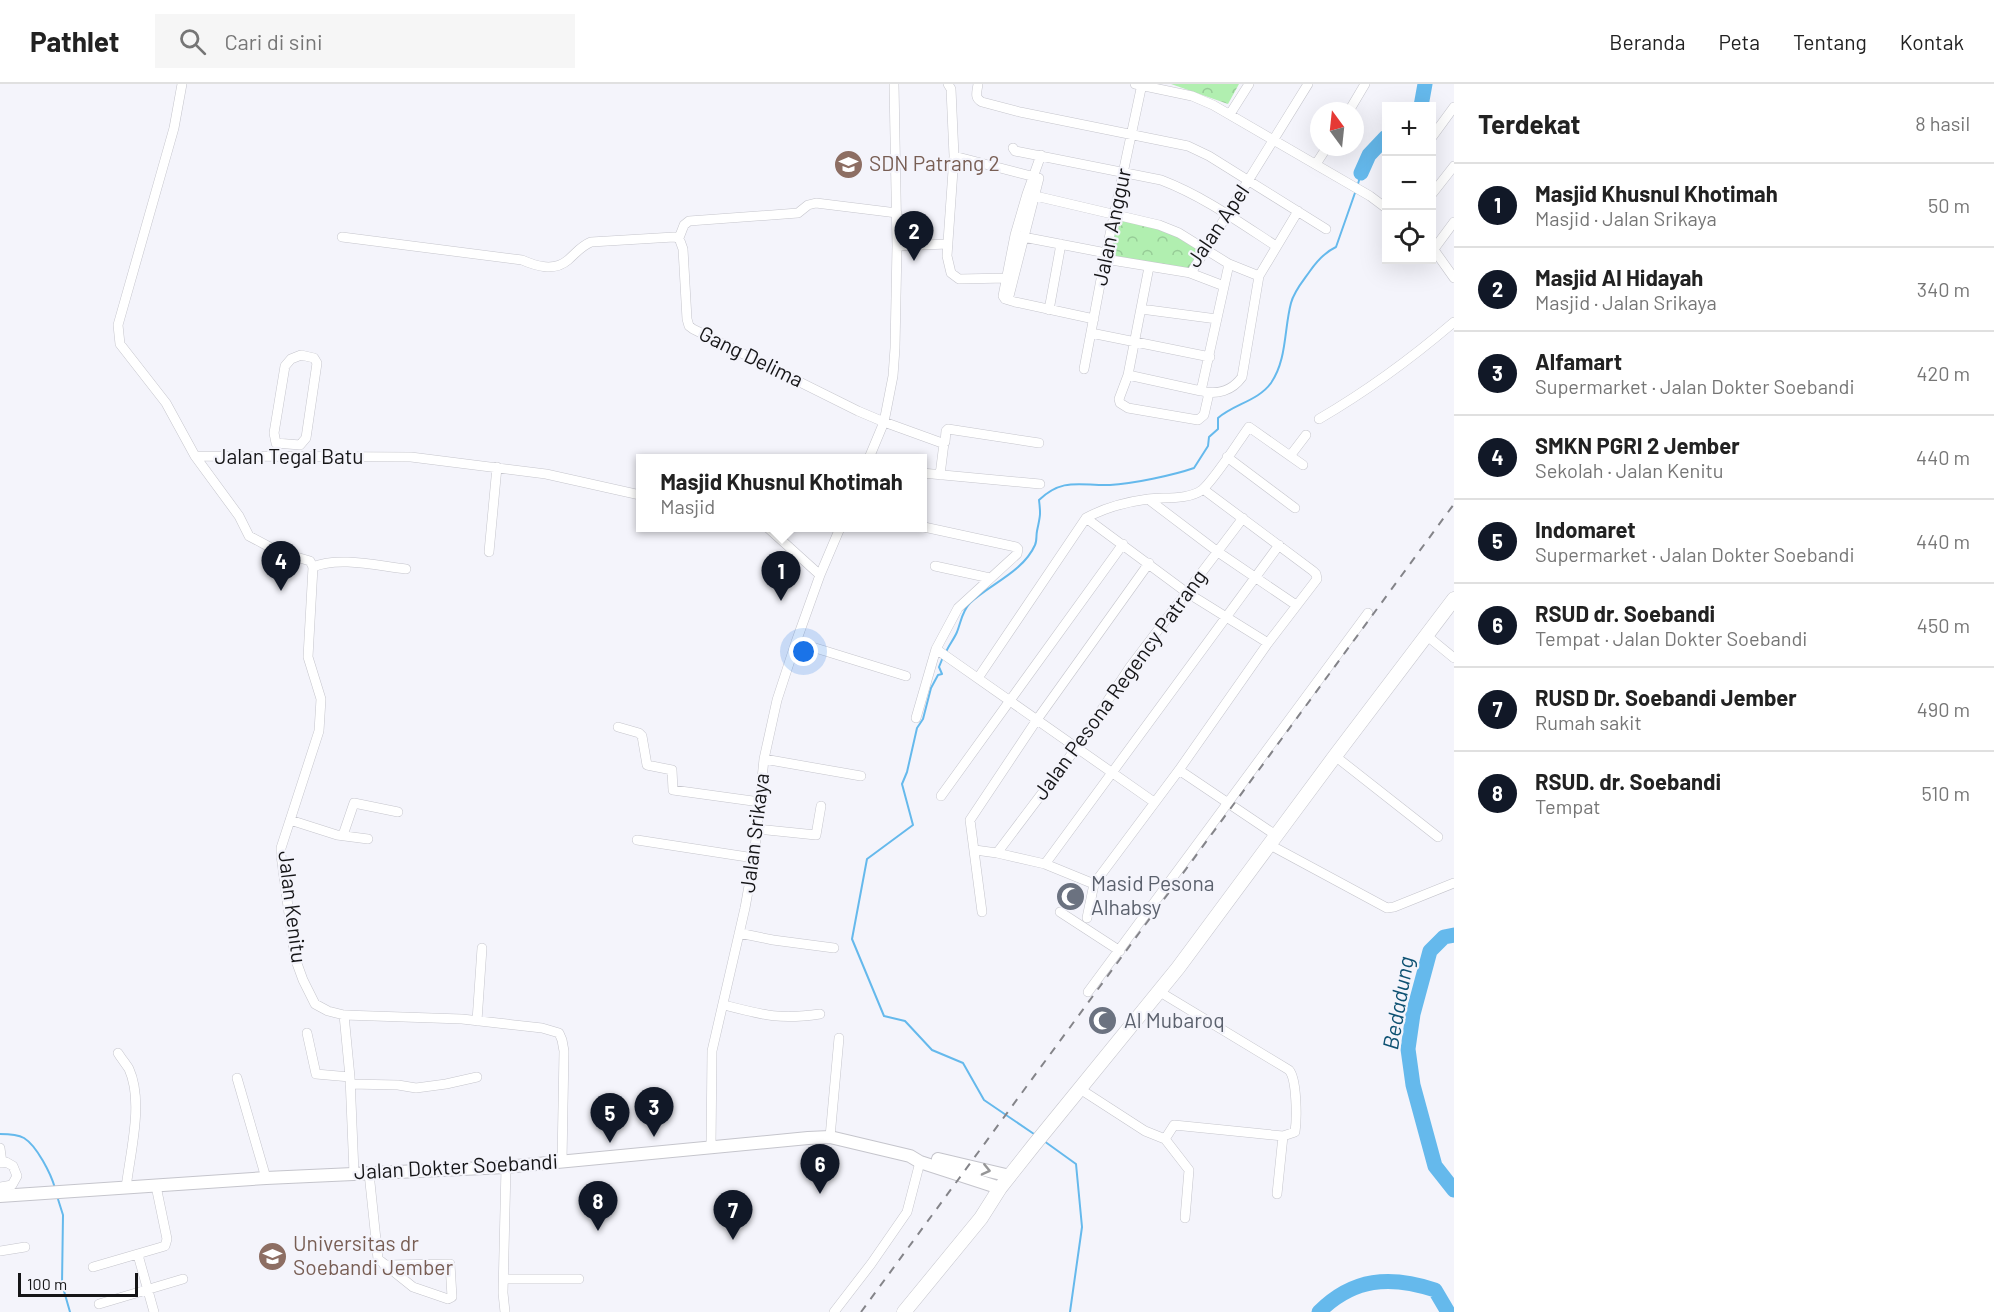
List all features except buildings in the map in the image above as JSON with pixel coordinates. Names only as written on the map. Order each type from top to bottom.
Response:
[{"type":"main road","points":[[904,1312],[981,1218],[1034,1145],[1160,992],[1454,599]]},
{"type":"main road","name":"Jalan Dokter Soebandi","points":[[0,1196],[266,1178],[506,1167],[711,1146],[830,1137],[1005,1182]]},
{"type":"street","name":"Jalan Tegal Batu","points":[[182,84],[174,128],[118,325],[118,336],[120,344],[166,403],[195,456],[411,457],[546,474],[636,494]]},
{"type":"street","points":[[871,454],[884,422],[896,348],[897,213],[894,84]]},
{"type":"street","points":[[948,84],[951,89],[954,156],[948,244],[950,270],[956,279],[1007,278]]},
{"type":"street","points":[[978,84],[976,96],[982,102],[1020,112],[1188,146],[1249,180],[1326,229]]},
{"type":"street","points":[[1140,84],[1192,96],[1230,114],[1382,202]]},
{"type":"street","name":"Jalan Anggur","points":[[1084,369],[1140,84]]},
{"type":"street","points":[[1230,114],[1249,84]]},
{"type":"street","name":"Jalan Apel","points":[[1019,236],[1061,244],[1149,267],[1190,273],[1308,84]]},
{"type":"street","points":[[1354,102],[1365,84]]},
{"type":"street","points":[[1436,130],[1452,109]]},
{"type":"street","points":[[1013,148],[1015,151],[1161,180],[1199,196],[1276,246]]},
{"type":"street","points":[[954,156],[1033,176]]},
{"type":"street","points":[[1041,156],[1033,176],[1003,294],[1004,298],[1094,319]]},
{"type":"street","points":[[1316,164],[1321,156]]},
{"type":"street","points":[[1436,188],[1454,166]]},
{"type":"street","points":[[1030,195],[1159,225],[1206,249],[1229,264],[1259,276]]},
{"type":"street","points":[[342,237],[522,260],[539,267],[555,266],[566,262],[583,245],[591,243],[679,238],[684,225],[689,221],[798,213],[816,203],[897,213]]},
{"type":"street","points":[[1128,375],[1205,392],[1224,391],[1234,386],[1242,377],[1259,276],[1298,211]]},
{"type":"street","points":[[1436,244],[1454,222]]},
{"type":"street","points":[[1008,300],[1019,236]]},
{"type":"street","name":"Gang Delima","points":[[679,238],[683,249],[687,319],[690,327],[884,422]]},
{"type":"street","points":[[897,246],[948,244]]},
{"type":"street","points":[[1049,310],[1061,244]]},
{"type":"street","points":[[1436,252],[1454,278]]},
{"type":"street","points":[[1149,267],[1128,375],[1119,401],[1121,405],[1128,408],[1198,420],[1204,415],[1210,357],[1229,264]]},
{"type":"street","points":[[1190,273],[1224,286]]},
{"type":"street","points":[[1141,309],[1217,320]]},
{"type":"street","points":[[1318,419],[1354,398],[1430,343],[1454,322]]},
{"type":"street","points":[[1091,333],[1210,357]]},
{"type":"street","points":[[309,356],[317,363],[306,438],[300,445],[286,444],[276,443],[274,433],[285,366],[295,357],[309,356]]},
{"type":"street","points":[[884,422],[944,443]]},
{"type":"street","points":[[978,678],[1086,518],[1110,506],[1184,495],[1203,489],[1249,427],[1303,465]]},
{"type":"street","points":[[940,475],[948,429],[1039,443]]},
{"type":"street","points":[[1290,456],[1306,435]]},
{"type":"street","points":[[285,458],[286,444]]},
{"type":"street","points":[[195,456],[239,516],[249,536],[279,552],[310,561],[313,567],[323,562],[335,562],[406,569]]},
{"type":"street","points":[[1227,457],[1295,508]]},
{"type":"street","points":[[489,552],[497,467]]},
{"type":"street","points":[[927,474],[1040,484]]},
{"type":"street","points":[[1087,918],[1094,884],[1179,770],[1268,642],[1316,580],[1317,574],[1203,489]]},
{"type":"street","points":[[1148,499],[1218,552],[1296,605]]},
{"type":"street","points":[[1086,518],[1186,592],[1268,642]]},
{"type":"street","name":"Jalan Pesona Regency Patrang","points":[[997,853],[1077,747],[1130,667],[1243,518]]},
{"type":"street","points":[[916,718],[938,650],[960,605],[1017,554],[1018,549],[927,528]]},
{"type":"street","points":[[772,532],[820,575]]},
{"type":"street","name":"Jalan Srikaya","points":[[711,1146],[712,1051],[724,1005],[754,858],[764,759],[777,700],[820,575],[838,532]]},
{"type":"street","points":[[941,796],[1123,544]]},
{"type":"street","points":[[1045,864],[1279,545]]},
{"type":"street","points":[[982,912],[970,820],[1036,720],[1149,563]]},
{"type":"street","points":[[935,566],[990,578]]},
{"type":"street","name":"Jalan Kenitu","points":[[313,567],[308,657],[321,699],[319,731],[281,848],[295,958],[303,980],[315,1004],[344,1016],[420,1017],[477,1021],[542,1028],[559,1033],[564,1051],[562,1161]]},
{"type":"street","points":[[1088,992],[1368,613]]},
{"type":"street","points":[[1426,636],[1454,658]]},
{"type":"street","points":[[796,642],[906,676]]},
{"type":"street","points":[[938,650],[1154,802]]},
{"type":"street","points":[[618,727],[642,736],[647,765],[672,770],[673,790],[760,802]]},
{"type":"street","points":[[1335,756],[1438,837]]},
{"type":"street","points":[[764,759],[861,776]]},
{"type":"street","points":[[1179,770],[1227,802],[1274,840],[1387,908],[1394,908],[1454,883]]},
{"type":"street","points":[[343,835],[354,803],[398,812]]},
{"type":"street","points":[[757,829],[816,835],[821,806]]},
{"type":"street","points":[[290,820],[343,835],[368,839]]},
{"type":"street","points":[[637,840],[754,858]]},
{"type":"street","points":[[975,850],[1045,864],[1094,884]]},
{"type":"street","points":[[1060,912],[1120,951]]},
{"type":"street","points":[[739,933],[834,948]]},
{"type":"street","points":[[477,1021],[482,948]]},
{"type":"street","points":[[1160,992],[1292,1072],[1296,1129],[1294,1133],[1283,1136],[1174,1125],[1165,1139]]},
{"type":"street","points":[[724,1005],[770,1017],[793,1018],[820,1014]]},
{"type":"street","points":[[344,1016],[350,1081],[354,1173]]},
{"type":"street","points":[[308,1034],[316,1074],[350,1081],[416,1088],[477,1077]]},
{"type":"street","points":[[830,1137],[839,1038]]},
{"type":"street","points":[[118,1053],[129,1069],[134,1088],[134,1131],[126,1188]]},
{"type":"street","points":[[237,1078],[266,1178]]},
{"type":"street","points":[[1080,1089],[1145,1131],[1165,1139],[1189,1170],[1185,1218]]},
{"type":"street","points":[[1277,1194],[1283,1136]]},
{"type":"street","points":[[0,1148],[1,1163],[10,1164],[15,1168],[17,1176],[14,1183],[8,1187],[0,1187]]},
{"type":"street","points":[[834,1312],[907,1212],[915,1159]]},
{"type":"street","points":[[505,1312],[503,1296],[506,1167]]},
{"type":"street","points":[[369,1173],[376,1256],[384,1265],[413,1287],[448,1299],[452,1296],[450,1264],[384,1265]]},
{"type":"street","points":[[14,1183],[22,1195]]},
{"type":"street","points":[[93,1267],[162,1248],[167,1242],[156,1186]]},
{"type":"street","points":[[0,1251],[25,1247]]},
{"type":"street","points":[[138,1255],[154,1312]]},
{"type":"street","points":[[99,1304],[183,1279]]},
{"type":"street","points":[[504,1279],[579,1279]]},
{"type":"green space","points":[[1171,84],[1239,84],[1228,104]]},
{"type":"green space","points":[[1115,214],[1160,226],[1205,249],[1189,274],[1106,259]]},
{"type":"waterway","points":[[1422,102],[1425,84]]},
{"type":"waterway","points":[[1361,173],[1369,155],[1382,141]]},
{"type":"waterway","points":[[1358,184],[1361,173]]},
{"type":"waterway","points":[[946,652],[967,606],[1023,563],[1030,554],[1036,542],[1040,516],[1039,500],[1064,485],[1130,483],[1194,468],[1208,446],[1209,437],[1218,429],[1218,418],[1266,389],[1280,364],[1294,294],[1318,260],[1336,247],[1356,190]]},
{"type":"waterway","points":[[943,657],[939,667],[942,674],[938,675],[931,688],[923,719],[917,728],[902,784],[913,825],[867,859],[852,939],[884,1016],[905,1021],[932,1050],[963,1063],[984,1100],[1034,1134]]},
{"type":"waterway","name":"Bedadung","points":[[1454,935],[1444,937],[1430,951],[1413,1014],[1408,1049],[1413,1085],[1435,1166],[1454,1190]]},
{"type":"waterway","points":[[0,1134],[18,1136],[29,1142],[43,1161],[55,1188]]},
{"type":"waterway","points":[[1044,1141],[1076,1164],[1082,1227],[1070,1312]]},
{"type":"waterway","points":[[57,1196],[63,1215],[62,1284],[70,1312]]},
{"type":"waterway","name":"Bedadung","points":[[1319,1312],[1345,1292],[1359,1286],[1387,1281],[1403,1282],[1435,1290],[1448,1312]]},
{"type":"railway","points":[[861,1312],[1454,504]]},
{"type":"place","name":"SDN Patrang 2","points":[[848,164]]},
{"type":"place","name":"Masjid Al Hidayah","points":[[914,261]]},
{"type":"place","name":"SMKN PGRI 2 Jember","points":[[281,591]]},
{"type":"place","name":"Masjid Khusnul Khotimah","points":[[781,601]]},
{"type":"place","name":"Masid Pesona Alhabsy","points":[[1070,896]]},
{"type":"place","name":"Al Mubaroq","points":[[1103,1021]]},
{"type":"place","name":"Alfamart","points":[[654,1137]]},
{"type":"place","name":"Indomaret","points":[[610,1143]]},
{"type":"place","name":"RSUD dr. Soebandi","points":[[820,1194]]},
{"type":"place","name":"RSUD. dr. Soebandi","points":[[598,1231]]},
{"type":"place","name":"RUSD Dr. Soebandi Jember","points":[[733,1240]]},
{"type":"place","name":"Universitas dr Soebandi Jember","points":[[272,1256]]}]
